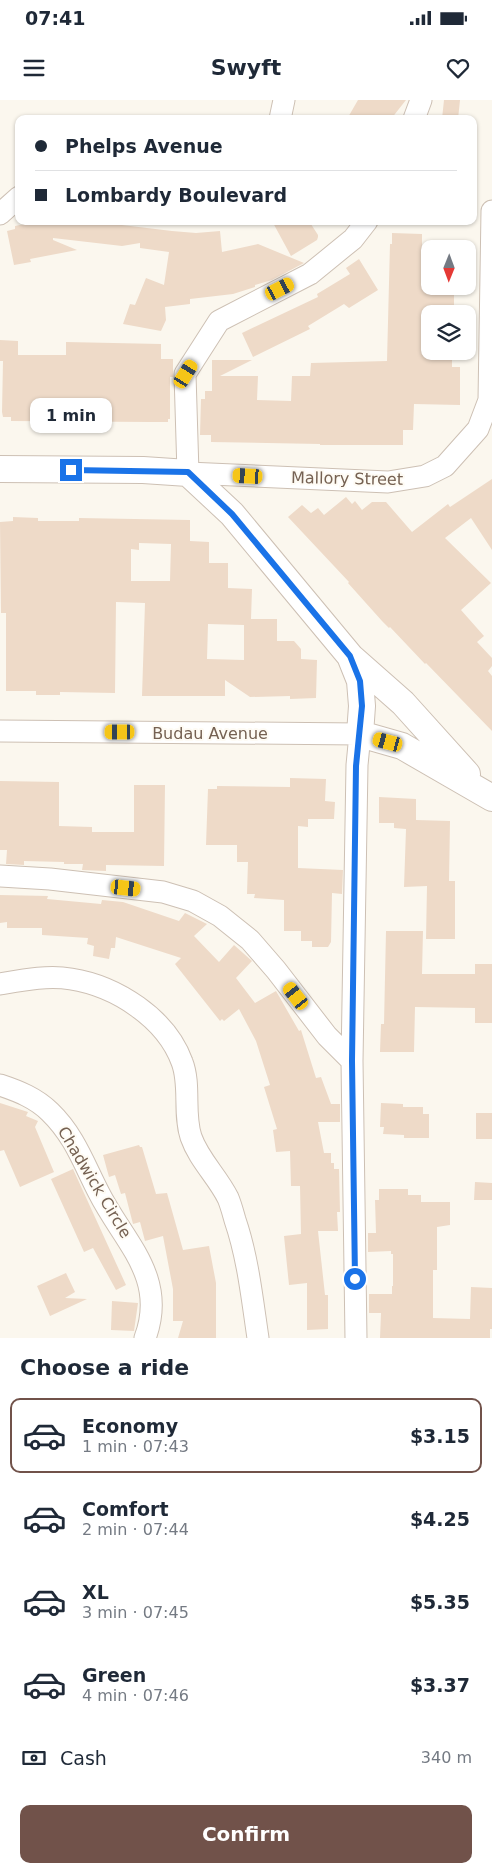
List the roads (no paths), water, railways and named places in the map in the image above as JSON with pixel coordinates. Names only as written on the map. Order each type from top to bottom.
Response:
[{"type":"street","points":[[281,115],[284,100]]},
{"type":"street","points":[[415,115],[421,100]]},
{"type":"street","points":[[0,214],[15,201]]},
{"type":"street","name":"Mallory Street","points":[[188,472],[388,482],[425,476],[445,466],[478,429],[489,400],[492,211]]},
{"type":"street","points":[[188,472],[186,374],[219,321],[310,274],[353,239],[364,225]]},
{"type":"street","points":[[0,469],[188,472],[232,514],[350,656],[403,703],[488,796]]},
{"type":"street","points":[[350,656],[360,681],[362,706],[356,766],[352,1061],[356,1338]]},
{"type":"street","name":"Budau Avenue","points":[[0,732],[360,734]]},
{"type":"street","points":[[360,734],[402,746],[488,796]]},
{"type":"street","points":[[0,876],[50,879],[164,892],[193,901],[220,916],[250,940],[276,970],[327,1036],[352,1061]]},
{"type":"street","points":[[0,984],[41,978],[70,979],[90,984],[113,993],[133,1004],[158,1024],[172,1042],[182,1062],[190,1135],[201,1159],[228,1198],[242,1240],[258,1338]]},
{"type":"street","name":"Chadwick Circle","points":[[0,1085],[28,1096],[49,1110],[69,1133],[99,1194],[137,1253],[146,1273],[151,1302],[149,1328],[145,1338]]}]
